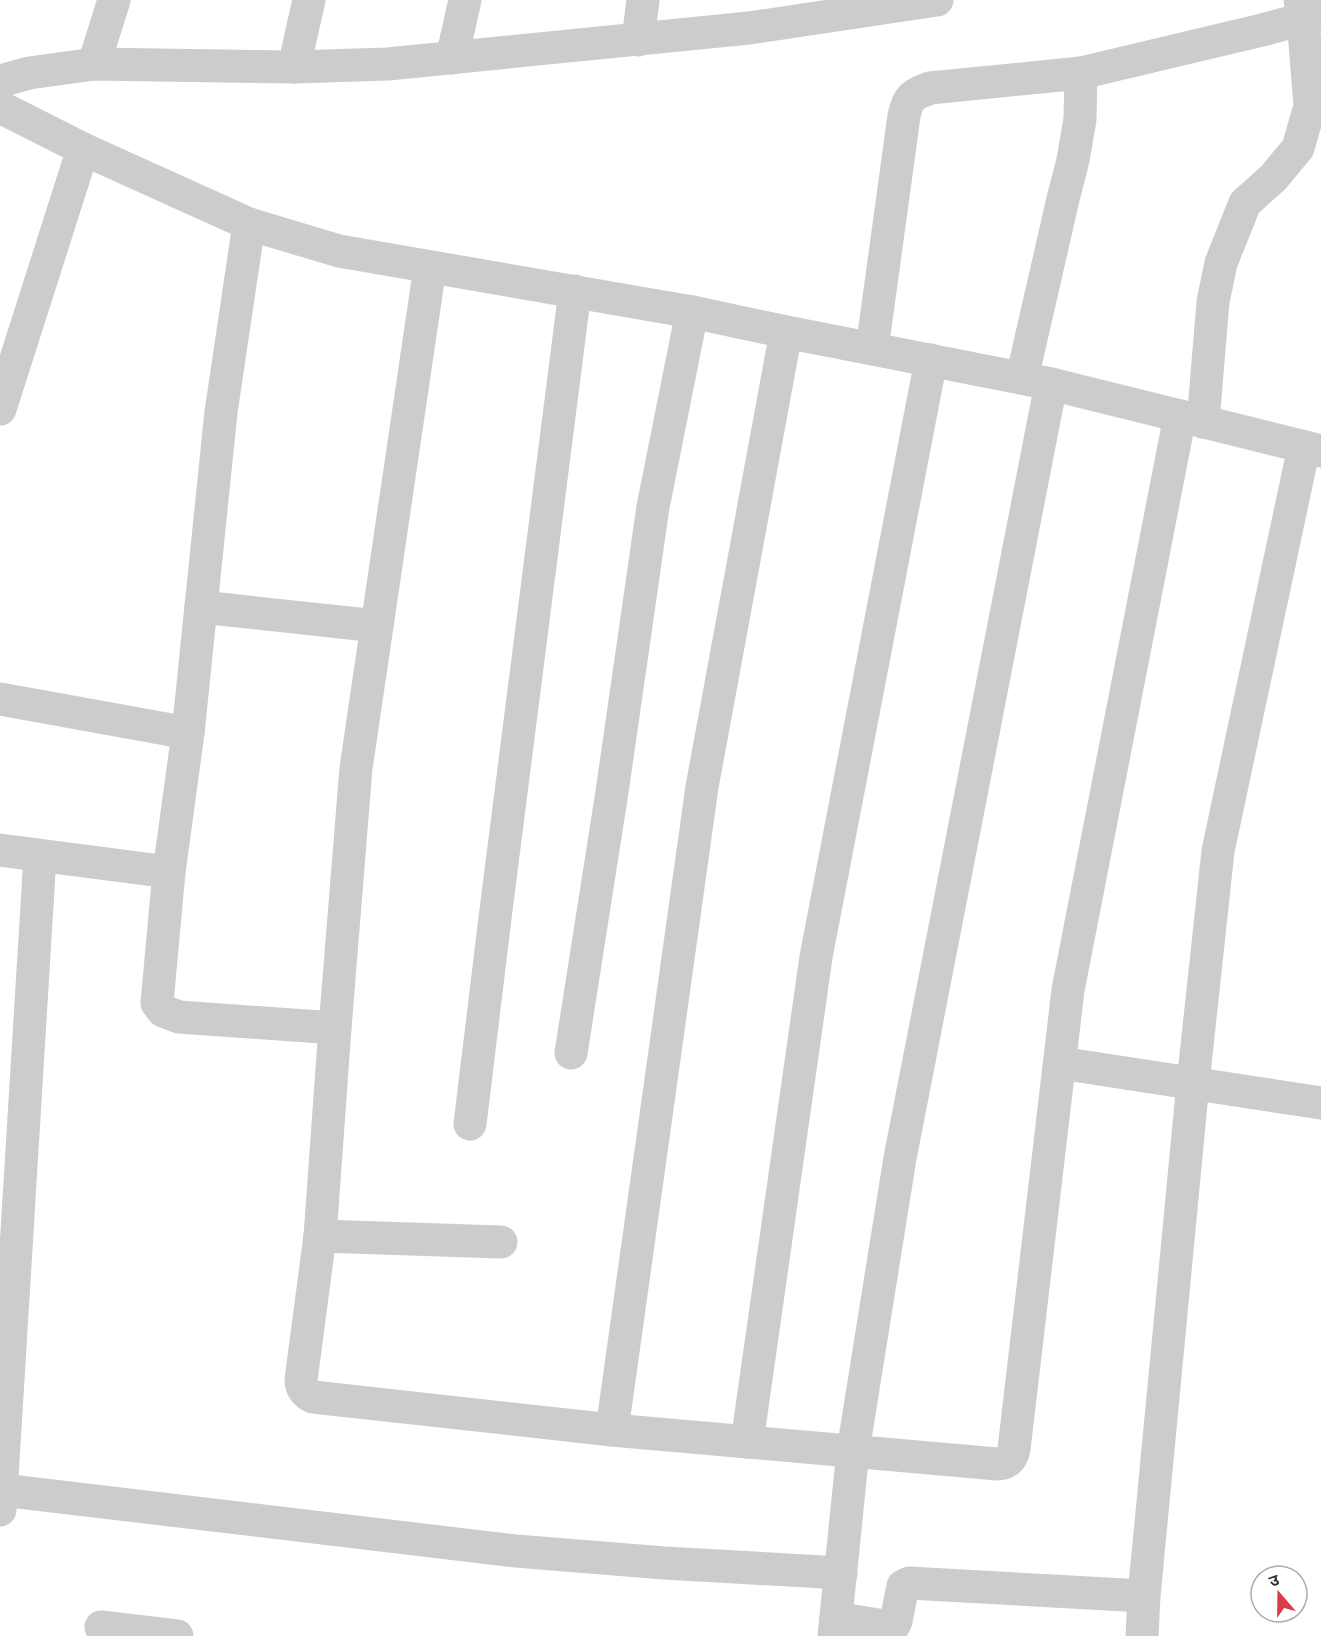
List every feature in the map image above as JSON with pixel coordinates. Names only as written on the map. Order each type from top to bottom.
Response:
[{"type":"street","points":[[94,64],[114,0]]},
{"type":"street","points":[[294,67],[309,0]]},
{"type":"street","points":[[452,58],[465,0]]},
{"type":"street","points":[[638,40],[643,0]]},
{"type":"street","points":[[0,81],[49,69],[94,64],[294,67],[388,64],[749,28],[828,8],[937,0]]},
{"type":"street","points":[[430,267],[356,768],[320,1236],[301,1384],[310,1396],[612,1430],[997,1464],[1006,1463],[1013,1455],[1068,990],[1192,419],[1221,263],[1245,203],[1310,148],[1308,11],[1262,30],[1081,73],[930,88],[912,96],[906,104],[904,116],[872,349]]},
{"type":"street","points":[[1081,73],[1080,119],[1063,199],[1036,381],[900,1158],[853,1451],[835,1627],[894,1625],[903,1586],[909,1583],[1144,1596]]},
{"type":"street","points":[[0,107],[83,149],[249,224],[339,251],[692,312],[1036,381],[1312,449],[1218,852],[1193,1083],[1142,1636]]},
{"type":"street","points":[[0,409],[6,369],[83,149]]},
{"type":"street","points":[[249,224],[221,412],[189,733],[169,872],[157,1003],[167,1014],[179,1017],[335,1028]]},
{"type":"street","points":[[471,1124],[575,291]]},
{"type":"street","points":[[572,1053],[653,507],[692,312]]},
{"type":"street","points":[[612,1430],[702,787],[786,332]]},
{"type":"street","points":[[747,1442],[816,957],[931,360]]},
{"type":"street","points":[[201,607],[377,626]]},
{"type":"street","points":[[0,699],[189,733]]},
{"type":"street","points":[[0,850],[169,872]]},
{"type":"street","points":[[40,856],[1,1500],[516,1551],[664,1563],[841,1573]]},
{"type":"street","points":[[1060,1063],[1321,1103]]},
{"type":"street","points":[[320,1236],[501,1242]]},
{"type":"street","points":[[101,1627],[177,1636]]}]
